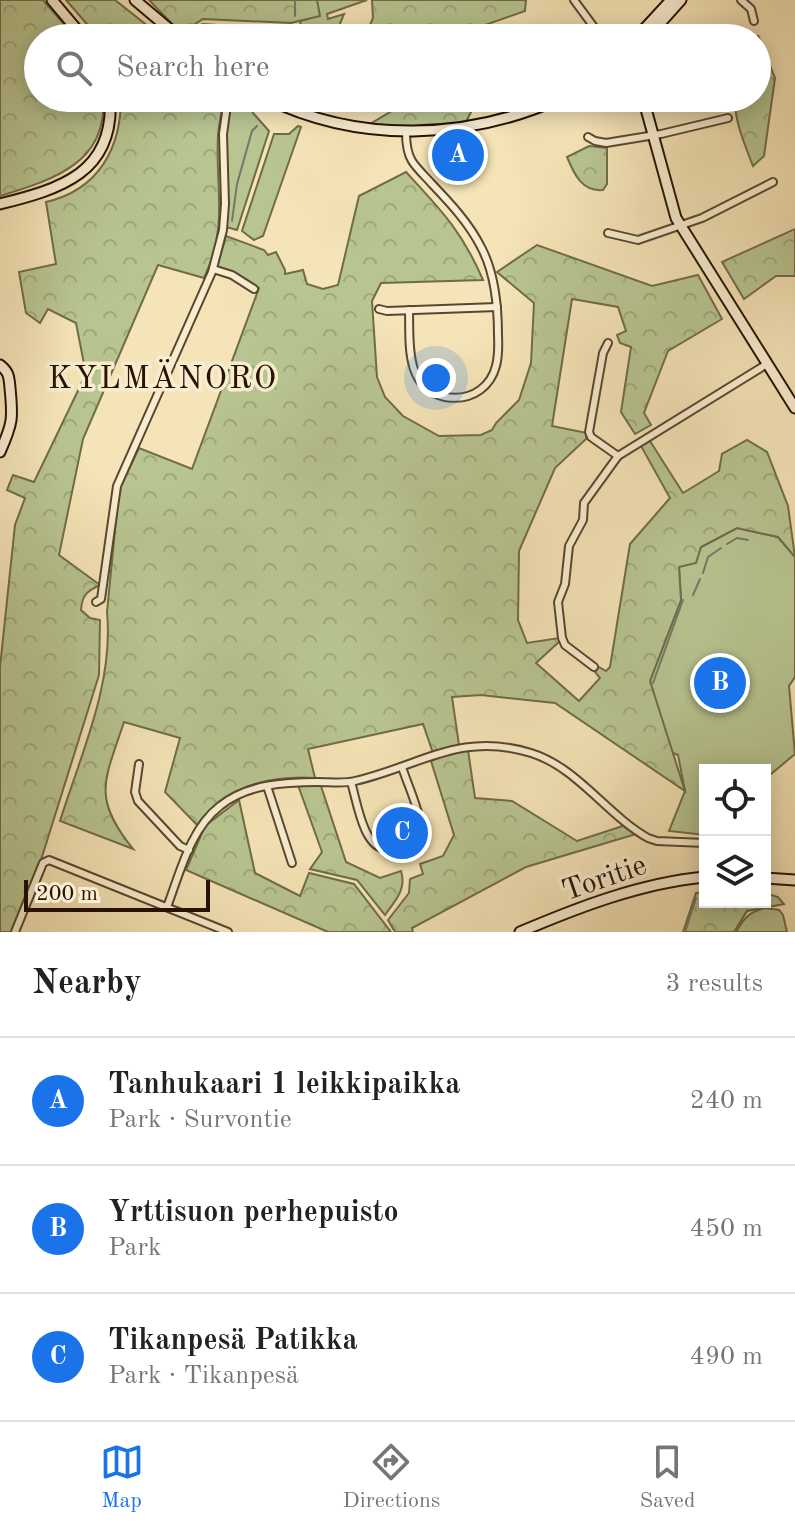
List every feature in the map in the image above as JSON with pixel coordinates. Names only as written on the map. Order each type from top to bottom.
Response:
[{"type":"street","points":[[52,0],[72,24]]},
{"type":"street","points":[[135,0],[163,24]]},
{"type":"street","points":[[574,0],[593,24]]},
{"type":"street","points":[[649,24],[671,0]]},
{"type":"street","points":[[660,24],[681,0]]},
{"type":"street","points":[[741,0],[751,9],[754,21]]},
{"type":"street","points":[[0,204],[55,189],[88,166],[100,151],[108,133],[109,112]]},
{"type":"street","points":[[96,602],[101,599],[117,486],[213,269],[223,230],[223,134],[226,112]]},
{"type":"street","points":[[299,112],[353,127],[406,132],[485,124],[527,112]]},
{"type":"street","points":[[646,112],[681,226],[795,408]]},
{"type":"street","points":[[588,137],[606,143],[728,118]]},
{"type":"street","points":[[406,132],[412,161],[464,221],[481,247],[491,271],[497,307],[497,366],[482,389],[464,398],[452,398],[433,393],[422,384],[414,372],[410,356],[409,310]]},
{"type":"street","points":[[608,233],[638,240],[681,226],[773,182]]},
{"type":"street","points":[[213,269],[232,275],[254,289]]},
{"type":"street","points":[[379,309],[497,307]]},
{"type":"street","points":[[608,343],[603,353],[589,432],[591,437],[618,456]]},
{"type":"street","points":[[594,667],[565,645],[558,602],[565,584],[569,546],[583,520],[584,503],[618,456],[767,364]]},
{"type":"street","points":[[0,365],[8,374],[13,418],[0,452]]},
{"type":"street","points":[[0,372],[10,388]]},
{"type":"street","points":[[167,907],[202,823],[220,805],[267,786],[292,782],[351,782],[453,748],[501,746],[533,753],[555,764],[648,838],[699,843]]},
{"type":"street","points":[[139,764],[135,792],[138,801],[180,846],[189,850]]},
{"type":"street","points":[[351,782],[368,839],[380,848],[397,847],[413,842],[421,826],[402,767]]},
{"type":"street","points":[[267,786],[292,863]]},
{"type":"street","points":[[15,932],[46,860],[228,932]]},
{"type":"street","name":"Toritie","points":[[520,932],[664,881],[699,878]]},
{"type":"street","points":[[771,878],[795,880]]},
{"type":"green space","points":[[0,0],[43,0],[64,24],[24,24],[24,112],[102,112],[102,121],[96,139],[86,154],[72,166],[38,183],[0,196]]},
{"type":"green space","points":[[66,0],[115,0],[145,24],[87,24]]},
{"type":"green space","points":[[149,0],[317,0],[320,16],[291,23],[203,19],[195,24],[172,24]]},
{"type":"green space","points":[[207,0],[367,0],[327,14],[328,19],[344,14],[340,24],[301,24],[300,21],[313,17]]},
{"type":"green space","points":[[372,0],[526,0],[525,11],[488,24],[370,24]]},
{"type":"green space","points":[[771,68],[775,78],[771,106]]},
{"type":"green space","points":[[120,112],[222,112],[218,135],[219,224],[212,259],[204,278],[158,265],[83,439],[59,555],[100,585],[86,594],[81,610],[90,618],[100,620],[99,675],[41,860],[11,932],[0,932],[0,667],[15,525],[25,498],[7,490],[13,475],[34,482],[86,374],[76,323],[48,309],[40,323],[26,313],[19,272],[56,264],[46,202],[80,188],[93,177],[111,150]]},
{"type":"green space","points":[[230,112],[253,112],[269,131],[237,230],[226,227],[226,134]]},
{"type":"green space","points":[[390,112],[471,112],[465,124],[406,127],[370,124]]},
{"type":"green space","points":[[736,112],[770,112],[764,156],[753,166],[744,141]]},
{"type":"green space","points":[[301,127],[263,236],[254,240],[242,231],[274,134],[289,134]]},
{"type":"green space","points":[[589,146],[607,148],[607,184],[603,190],[584,185],[567,157]]},
{"type":"green space","points":[[406,172],[459,234],[483,280],[381,283],[372,301],[377,377],[385,397],[403,416],[439,436],[481,435],[492,430],[519,400],[531,363],[534,303],[497,272],[537,245],[652,286],[698,275],[722,319],[668,351],[644,413],[651,425],[635,434],[621,412],[631,347],[620,343],[617,335],[626,331],[618,307],[572,299],[552,426],[587,433],[586,439],[555,468],[519,551],[518,620],[527,643],[559,638],[560,641],[536,663],[579,701],[600,678],[595,672],[599,667],[606,671],[610,667],[630,544],[670,498],[641,446],[650,441],[683,493],[719,471],[722,454],[747,440],[767,452],[788,506],[795,557],[778,537],[737,528],[701,547],[696,563],[679,567],[681,600],[650,681],[685,791],[555,703],[481,695],[452,697],[459,745],[433,753],[423,724],[308,749],[315,778],[281,779],[250,786],[221,801],[197,825],[165,792],[180,738],[124,722],[111,759],[106,788],[111,815],[133,849],[60,821],[94,718],[106,665],[107,612],[121,486],[139,448],[192,469],[259,288],[217,267],[226,236],[264,250],[268,255],[276,252],[285,274],[303,270],[307,284],[323,289],[338,285],[359,196]]},
{"type":"green space","points":[[795,229],[795,276],[776,276],[744,299],[722,262]]},
{"type":"green space","points":[[737,528],[778,537],[795,557],[795,677],[789,686],[795,754],[771,774],[771,764],[699,764],[699,834],[669,831],[685,791],[678,755],[668,751],[650,681],[681,600],[679,567],[701,547]]},
{"type":"green space","points":[[468,750],[475,798],[512,801],[577,841],[626,825],[636,834],[526,867],[412,928],[413,932],[395,932],[388,920],[409,893],[410,879],[423,874],[420,864],[443,856],[454,835],[431,761],[454,751]]},
{"type":"green space","points":[[298,785],[321,786],[346,862],[380,878],[401,871],[401,889],[385,915],[357,880],[310,869],[322,852]]},
{"type":"green space","points":[[239,800],[255,873],[300,896],[309,873],[354,884],[391,932],[328,932],[186,870],[205,826]]},
{"type":"green space","points":[[696,893],[699,893],[699,908],[763,908],[747,911],[734,932],[683,932]]},
{"type":"green space","points":[[771,895],[778,897],[784,904],[771,906]]},
{"type":"green space","points":[[765,908],[779,910],[787,932],[736,932],[755,911]]},
{"type":"waterway","points":[[295,0],[295,16]]},
{"type":"waterway","points":[[232,221],[237,184],[252,131],[257,126]]},
{"type":"waterway","points":[[727,544],[737,538],[748,540]]},
{"type":"waterway","points":[[703,573],[708,557],[721,548]]},
{"type":"waterway","points":[[693,595],[700,579]]},
{"type":"waterway","points":[[653,683],[683,600]]},
{"type":"waterway","points":[[685,932],[696,898]]},
{"type":"place","name":"Tanhukaari 1 leikkipaikka","points":[[458,155]]},
{"type":"place","name":"Yrttisuon perhepuisto","points":[[720,683]]},
{"type":"place","name":"Tikanpesä Patikka","points":[[402,833]]},
{"type":"district","name":"KYLMÄNORO","points":[[163,377]]}]
